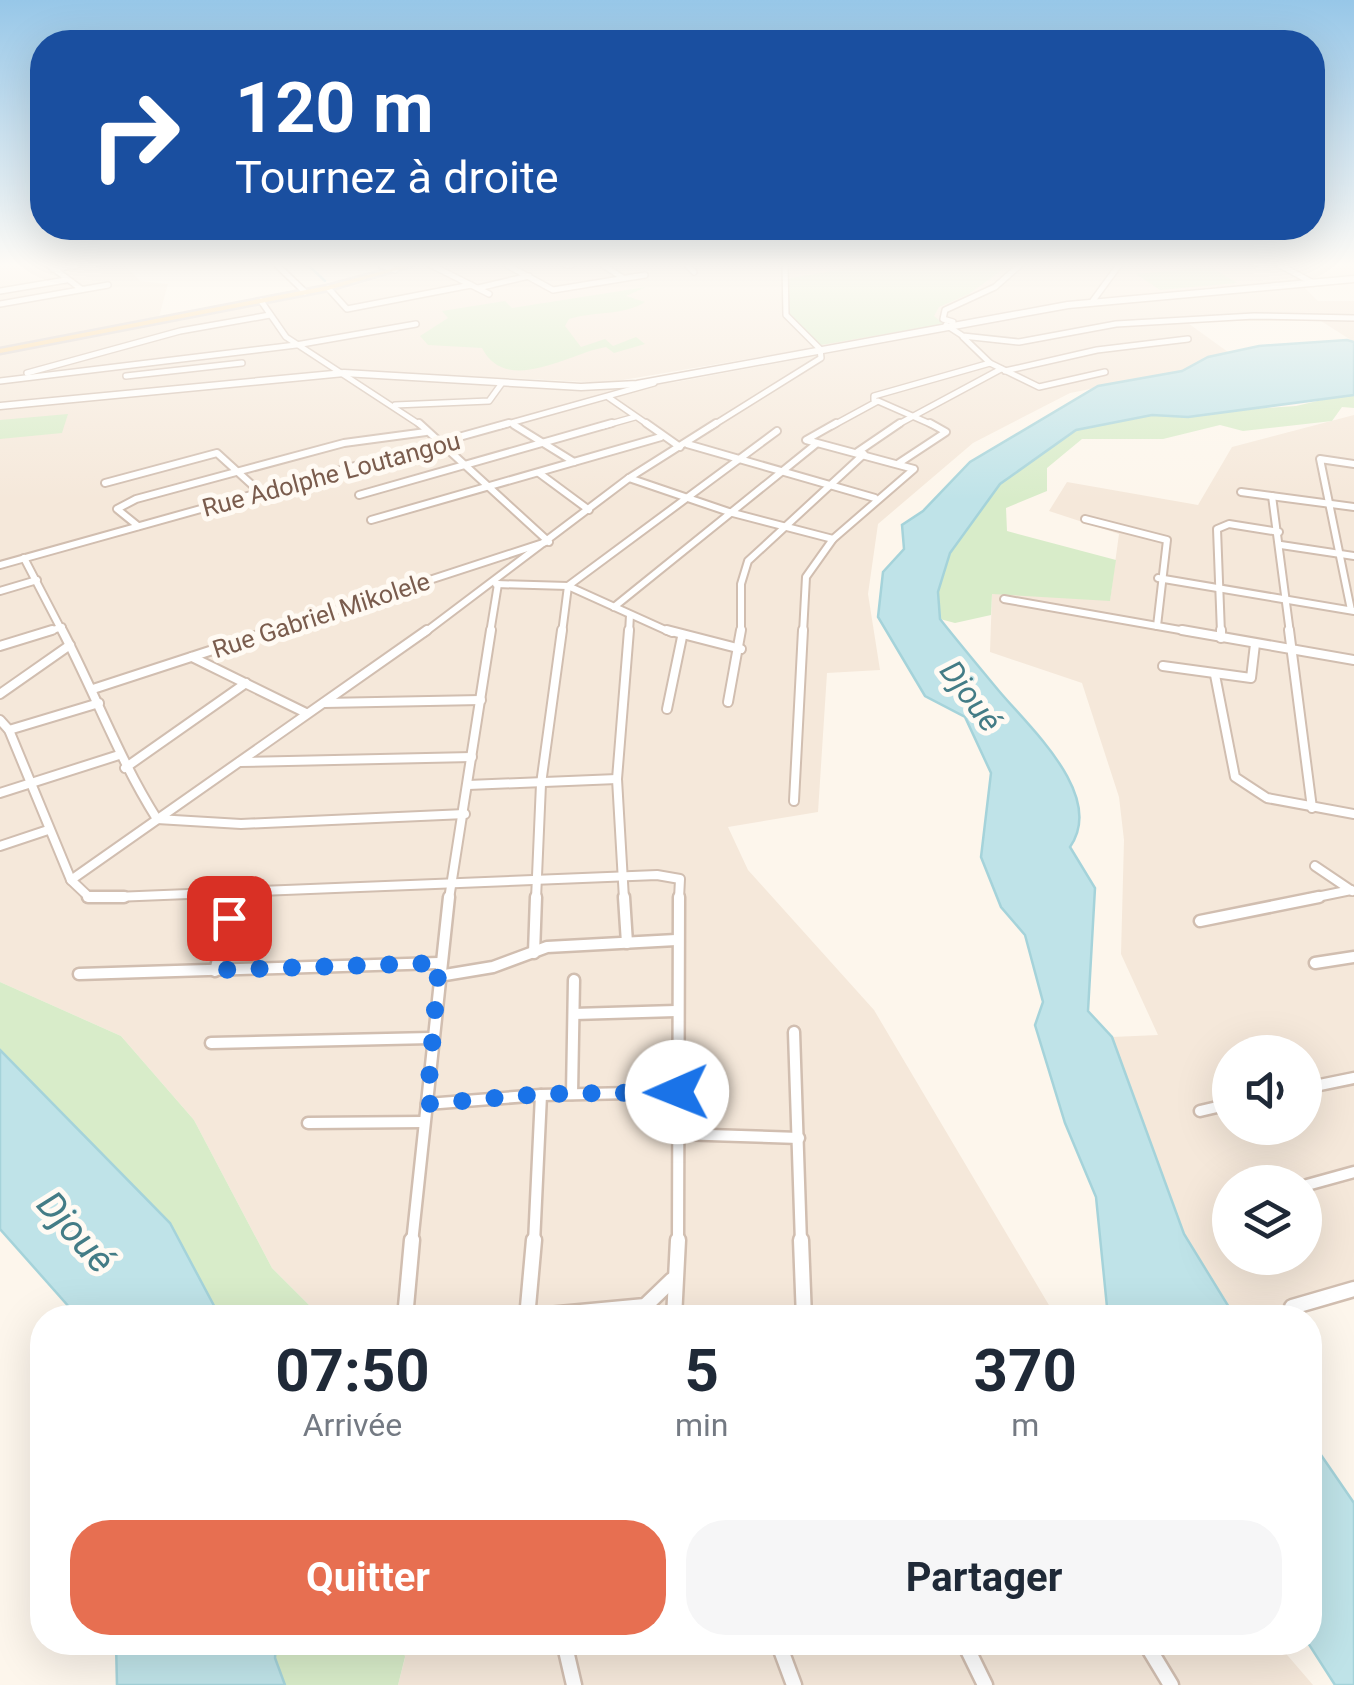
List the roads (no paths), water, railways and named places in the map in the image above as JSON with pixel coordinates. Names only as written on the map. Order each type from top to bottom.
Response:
[{"type":"main road","points":[[0,351],[38,344]]},
{"type":"street","points":[[0,381],[134,344]]},
{"type":"street","points":[[140,344],[142,374]]},
{"type":"street","points":[[0,381],[304,344]]},
{"type":"street","points":[[72,880],[496,584],[628,478],[821,358],[815,344]]},
{"type":"street","points":[[0,406],[344,373],[581,387],[662,381],[849,344]]},
{"type":"street","points":[[971,344],[990,363],[1039,387],[1106,372]]},
{"type":"street","points":[[728,702],[741,650],[742,571],[860,454],[913,416],[1003,370],[1096,350],[1149,344]]},
{"type":"street","points":[[296,345],[394,404],[549,542]]},
{"type":"street","points":[[126,376],[242,363]]},
{"type":"street","points":[[899,463],[946,435],[944,430],[872,397],[990,363]]},
{"type":"street","name":"Rue Adolphe Loutangou","points":[[0,565],[662,381]]},
{"type":"street","points":[[394,404],[489,401],[502,383]]},
{"type":"street","points":[[608,397],[661,437],[684,446],[875,498]]},
{"type":"street","points":[[794,801],[806,577],[833,539],[875,498],[914,469],[816,444],[806,438],[876,401]]},
{"type":"street","points":[[358,495],[636,417]]},
{"type":"street","points":[[514,425],[574,462]]},
{"type":"street","points":[[534,953],[541,784],[568,586],[778,431]]},
{"type":"street","points":[[138,526],[117,509],[136,499],[358,439],[426,432]]},
{"type":"street","points":[[371,520],[661,437]]},
{"type":"street","points":[[614,606],[816,444]]},
{"type":"street","points":[[105,483],[217,452],[260,493]]},
{"type":"street","points":[[1160,578],[1352,610],[1320,459],[1354,464]]},
{"type":"street","points":[[538,473],[589,510]]},
{"type":"street","points":[[628,478],[729,512],[833,539]]},
{"type":"street","points":[[1241,492],[1354,507]]},
{"type":"street","points":[[1272,496],[1282,544],[1290,650],[1312,808]]},
{"type":"street","points":[[1085,519],[1164,538],[1168,546],[1160,578],[1157,626]]},
{"type":"street","points":[[1220,638],[1222,589],[1217,529],[1229,524],[1279,532]]},
{"type":"street","name":"Rue Gabriel Mikolele","points":[[94,690],[549,542]]},
{"type":"street","points":[[1282,544],[1354,556]]},
{"type":"street","points":[[24,558],[94,690],[125,768],[158,818]]},
{"type":"street","points":[[0,592],[37,580]]},
{"type":"street","points":[[496,584],[568,586],[682,637],[741,650]]},
{"type":"street","points":[[406,1305],[439,963],[465,814],[496,584]]},
{"type":"street","points":[[1004,599],[1354,660]]},
{"type":"street","points":[[628,943],[617,779],[630,615]]},
{"type":"street","points":[[0,646],[62,627]]},
{"type":"street","points":[[667,710],[682,637]]},
{"type":"street","points":[[1163,666],[1251,678],[1255,644]]},
{"type":"street","points":[[0,694],[70,646]]},
{"type":"street","points":[[192,657],[306,713]]},
{"type":"street","points":[[1215,675],[1235,776],[1267,798],[1354,814]]},
{"type":"street","points":[[125,768],[246,683]]},
{"type":"street","points":[[321,703],[481,700]]},
{"type":"street","points":[[9,730],[99,702]]},
{"type":"street","points":[[0,720],[9,730],[72,880],[78,891],[90,898],[668,875],[680,879],[676,940],[680,1176],[674,1305]]},
{"type":"street","points":[[0,793],[120,756]]},
{"type":"street","points":[[236,762],[472,757]]},
{"type":"street","points":[[468,785],[617,779]]},
{"type":"street","points":[[158,818],[240,824],[465,814]]},
{"type":"street","points":[[0,846],[48,830]]},
{"type":"street","points":[[1315,866],[1352,891]]},
{"type":"street","points":[[216,970],[236,891]]},
{"type":"street","points":[[1200,922],[1352,891]]},
{"type":"street","points":[[439,976],[494,967],[561,945],[676,940]]},
{"type":"street","points":[[1315,963],[1354,958]]},
{"type":"street","points":[[79,974],[439,963]]},
{"type":"street","points":[[572,1094],[574,980]]},
{"type":"street","points":[[574,1014],[676,1011]]},
{"type":"street","points":[[794,1032],[804,1305]]},
{"type":"street","points":[[211,1043],[431,1038]]},
{"type":"street","points":[[1322,1085],[1354,1078]]},
{"type":"street","points":[[427,1104],[541,1094],[677,1092]]},
{"type":"street","points":[[525,1305],[538,1192],[541,1094]]},
{"type":"street","points":[[1200,1111],[1212,1108]]},
{"type":"street","points":[[308,1122],[424,1122]]},
{"type":"street","points":[[678,1134],[799,1138]]},
{"type":"street","points":[[1322,1181],[1354,1172]]},
{"type":"street","points":[[647,1305],[673,1279]]},
{"type":"street","points":[[1299,1305],[1354,1288]]},
{"type":"street","points":[[567,1655],[574,1685]]},
{"type":"street","points":[[783,1655],[794,1685]]},
{"type":"street","points":[[970,1655],[985,1685]]},
{"type":"street","points":[[1153,1655],[1170,1685]]},
{"type":"water","name":"Djoué","points":[[1354,344],[1354,395],[1188,417],[1152,415],[1076,430],[1000,484],[950,553],[938,592],[940,619],[1045,743],[1072,785],[1079,827],[1070,847],[1095,888],[1088,1011],[1112,1037],[1184,1234],[1228,1305],[1107,1305],[1096,1197],[1065,1123],[1035,1025],[1043,1002],[1025,935],[1001,907],[981,857],[991,773],[965,717],[925,696],[878,617],[883,572],[904,549],[902,525],[923,511],[970,462],[1098,386],[1182,371],[1208,357],[1259,346]]},
{"type":"water","name":"Djoué","points":[[0,1050],[170,1223],[214,1305],[67,1305],[0,1229]]},
{"type":"water","points":[[1322,1456],[1354,1503],[1354,1685],[1335,1685],[1316,1655],[1322,1655]]},
{"type":"water","points":[[116,1655],[275,1655],[285,1685],[117,1685]]}]
